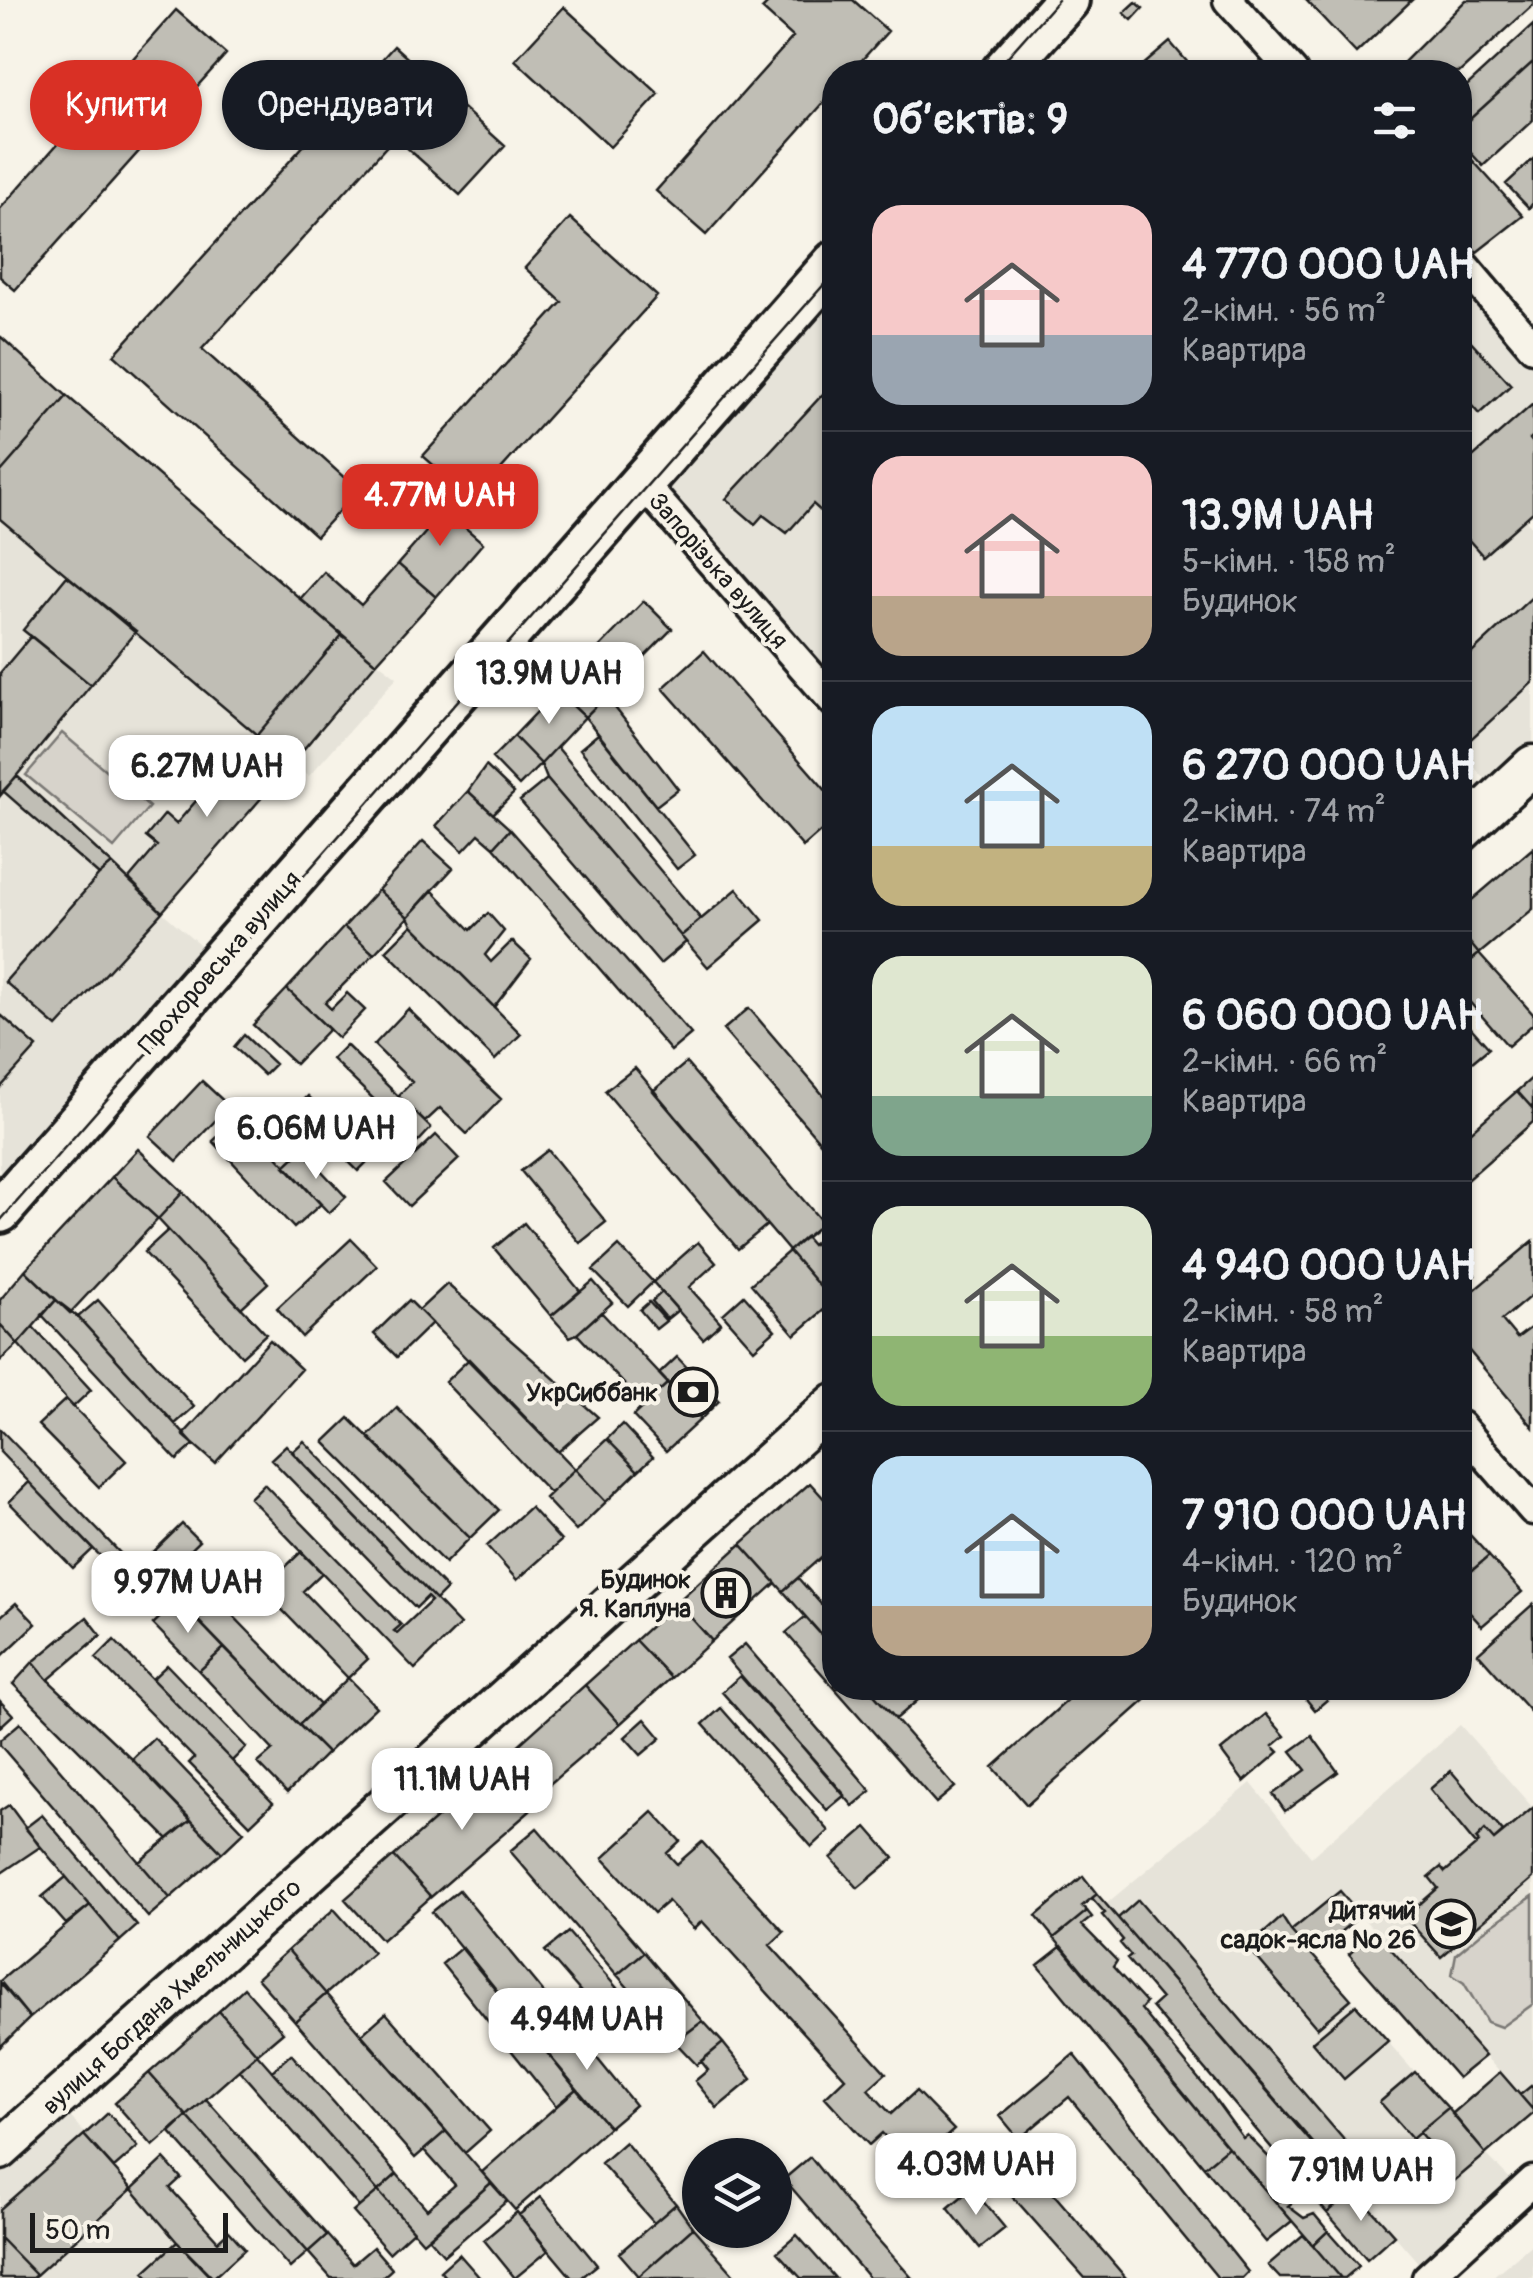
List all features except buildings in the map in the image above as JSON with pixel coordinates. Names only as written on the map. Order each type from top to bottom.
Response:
[{"type":"main road","points":[[1014,60],[1067,0]]},
{"type":"main road","name":"Прохоровська вулиця","points":[[0,1211],[822,279]]},
{"type":"main road","points":[[1472,822],[1533,765]]},
{"type":"main road","name":"вулиця Богдана Хмельницького","points":[[0,2150],[822,1416]]},
{"type":"street","points":[[1228,0],[1282,60]]},
{"type":"street","points":[[1472,275],[1533,346]]},
{"type":"street","name":"Запорізька вулиця","points":[[642,483],[822,689]]},
{"type":"street","points":[[1472,1440],[1533,1510]]},
{"type":"street","points":[[1427,2278],[1533,2181]]},
{"type":"shaded area","points":[[822,285],[822,685],[649,486]]},
{"type":"shaded area","points":[[1472,288],[1533,363],[1533,404],[1472,457]]},
{"type":"shaded area","points":[[0,337],[342,635],[397,677],[309,776],[290,764],[162,912],[212,955],[0,1195]]},
{"type":"shaded area","points":[[1525,519],[1533,528],[1533,762],[1499,794],[1472,765],[1472,544],[1483,556]]},
{"type":"shaded area","points":[[62,733],[149,807],[114,848],[26,775]]},
{"type":"shaded area","points":[[1460,1725],[1533,1808],[1533,2110],[1340,1892],[1291,1931],[1521,2190],[1429,2275],[1106,1904],[1251,1783],[1311,1857]]},
{"type":"shaded area","points":[[1533,1896],[1533,2004],[1501,2027],[1487,2022],[1464,1983],[1452,1975],[1456,1954]]},
{"type":"shaded area","points":[[57,2101],[211,2278],[39,2278],[0,2238],[0,2153]]},
{"type":"shaded area","points":[[1533,2243],[1533,2278],[1491,2278]]},
{"type":"tram line","points":[[1005,60],[1058,0]]},
{"type":"tram line","points":[[0,1221],[822,287]]},
{"type":"place","name":"УкрСиббанк","points":[[693,1392]]},
{"type":"place","name":"Будинок Я. Каплуна","points":[[726,1593]]},
{"type":"place","name":"Дитячий садок-ясла № 26","points":[[1451,1924]]}]
